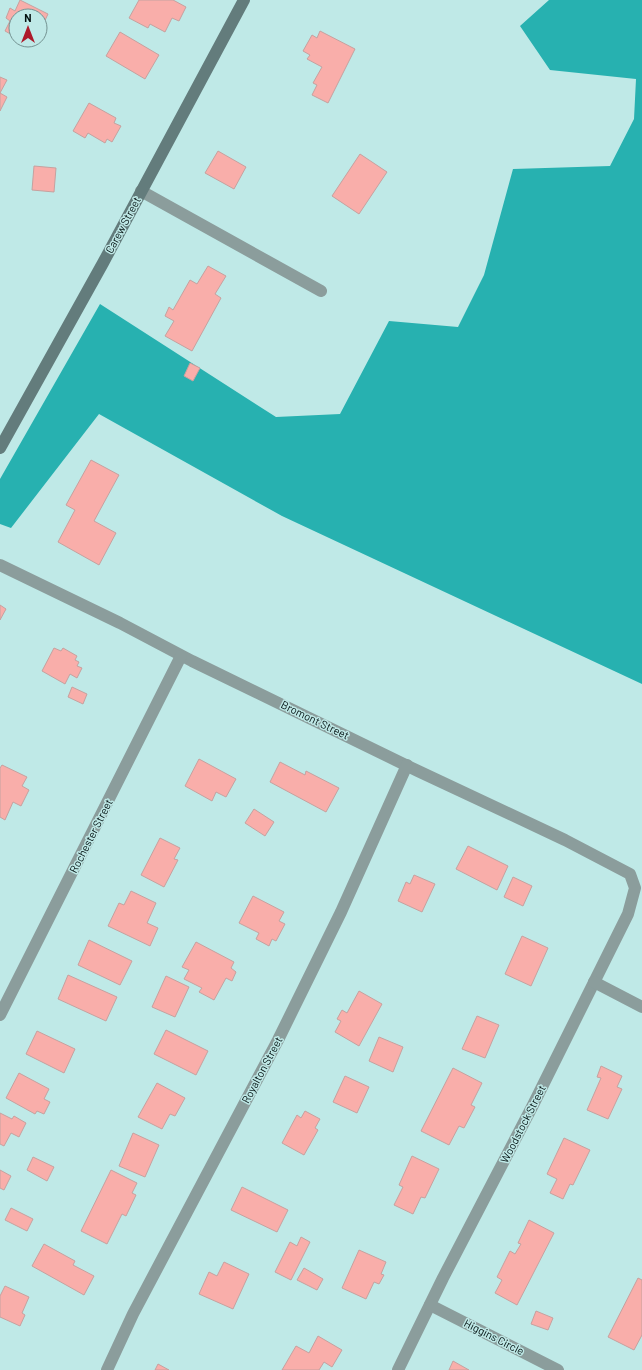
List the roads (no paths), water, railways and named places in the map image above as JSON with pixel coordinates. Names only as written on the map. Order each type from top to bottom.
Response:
[{"type":"street","name":"Carew Street","points":[[0,448],[244,0]]},
{"type":"street","points":[[141,191],[321,291]]},
{"type":"street","name":"Bromont Street","points":[[0,565],[120,623],[181,656],[565,840],[630,874]]},
{"type":"street","name":"Rochester Street","points":[[0,1015],[181,656]]},
{"type":"street","name":"Royalton Street","points":[[107,1370],[133,1314],[278,1040],[327,940],[408,766]]},
{"type":"street","name":"Woodstock Street","points":[[398,1370],[628,914],[635,888],[630,874]]},
{"type":"street","points":[[594,982],[642,1007]]},
{"type":"street","name":"Higgins Circle","points":[[430,1305],[558,1370]]}]
